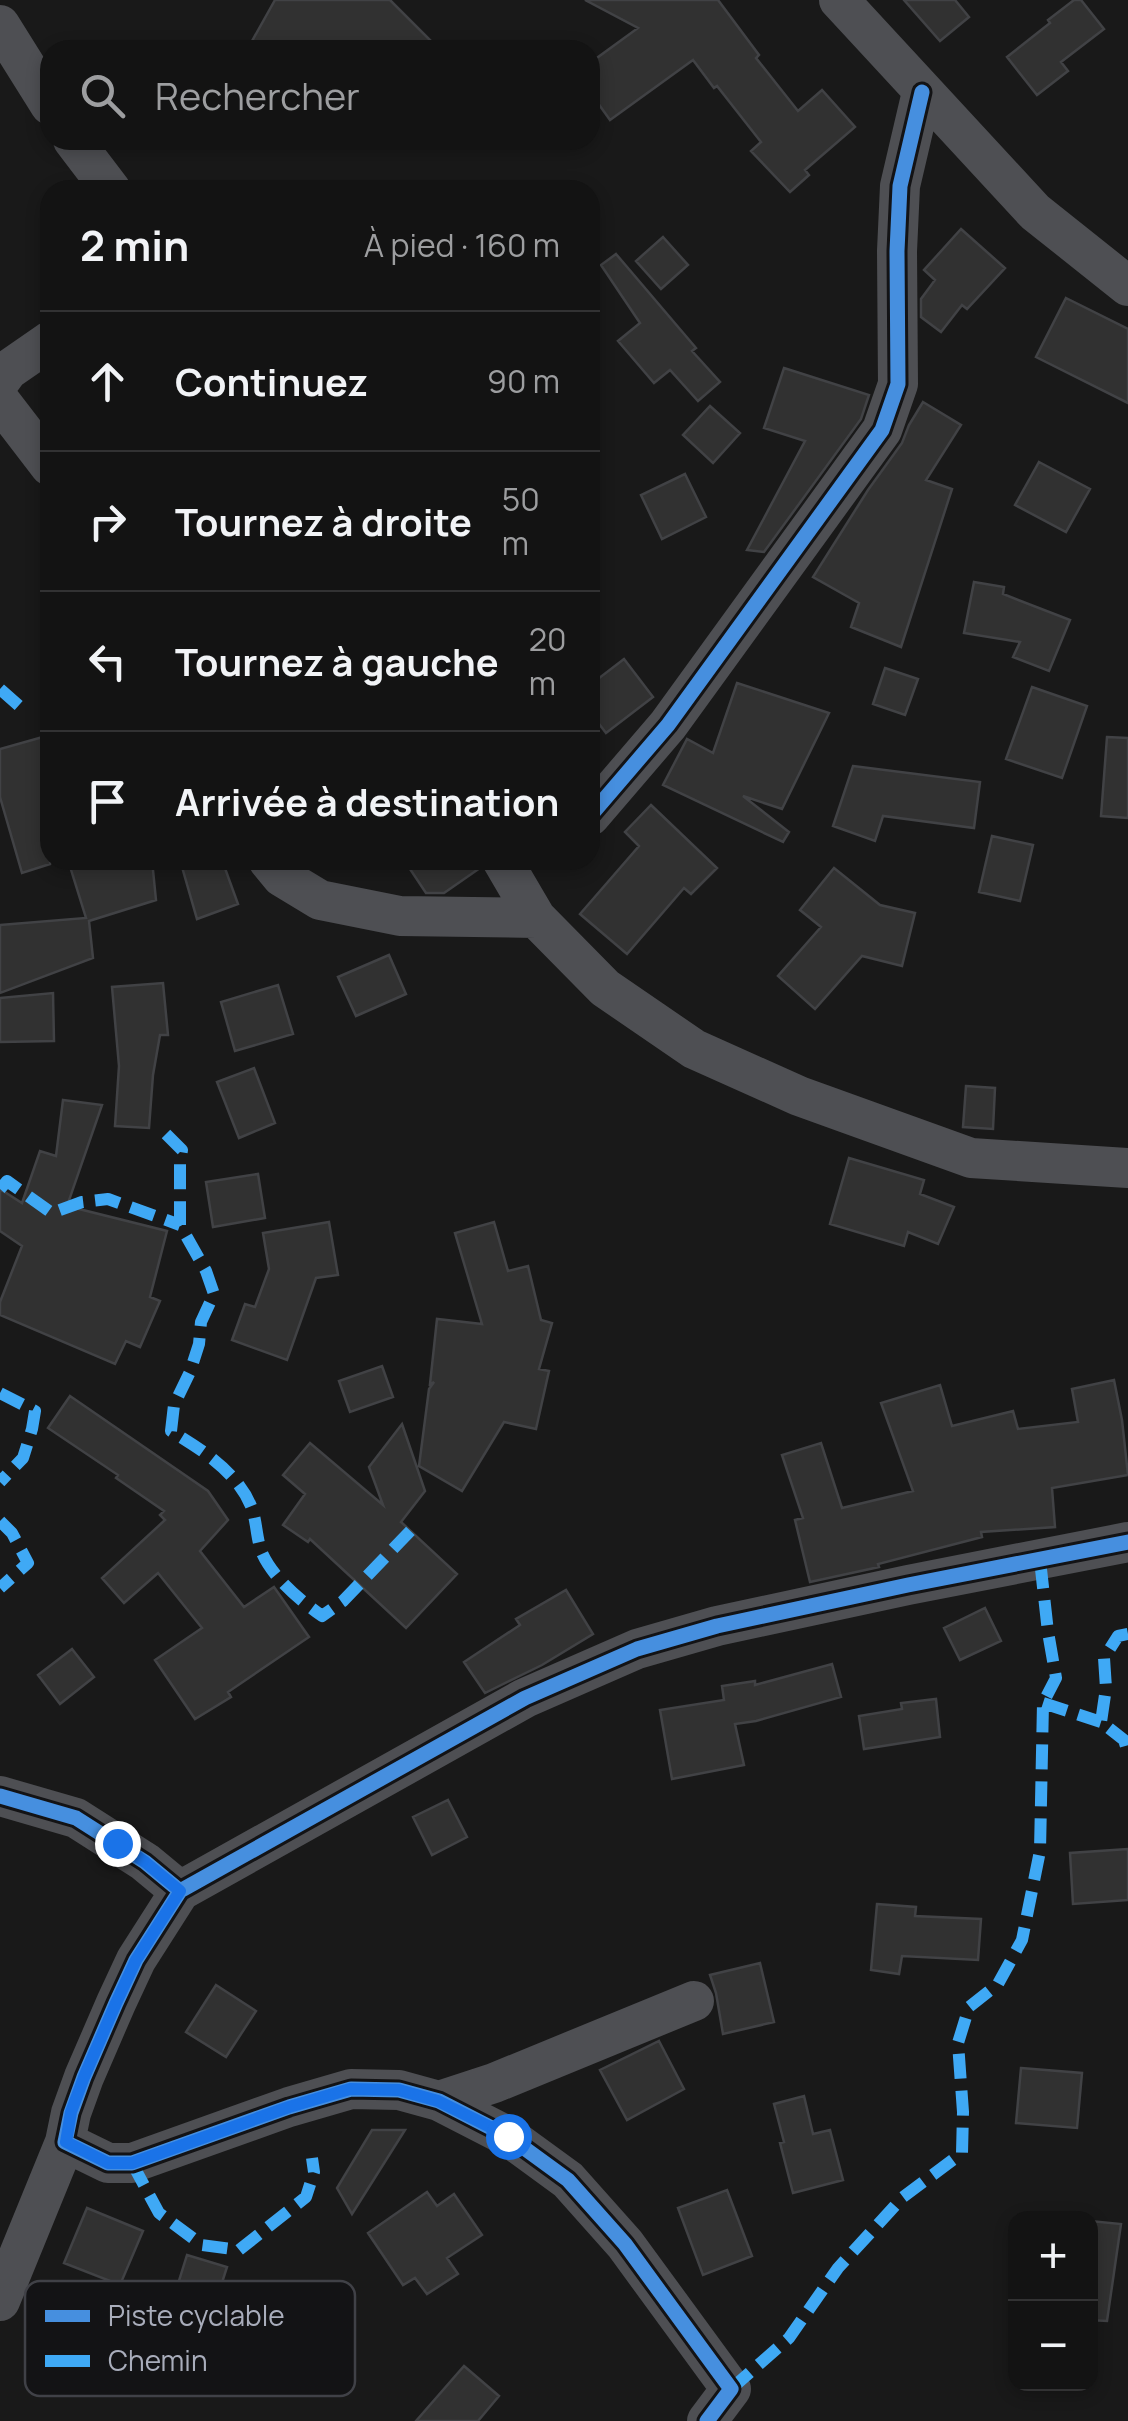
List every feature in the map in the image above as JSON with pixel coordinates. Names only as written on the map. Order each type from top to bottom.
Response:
[{"type":"street","points":[[839,0],[1035,212],[1128,286]]},
{"type":"street","points":[[0,25],[40,88]]},
{"type":"street","points":[[600,804],[668,725],[882,430],[898,384],[900,186],[922,92]]},
{"type":"street","points":[[81,150],[104,180]]},
{"type":"street","points":[[0,381],[8,370],[40,348]]},
{"type":"street","points":[[0,400],[40,453]]},
{"type":"street","points":[[276,870],[320,900],[400,916],[536,918]]},
{"type":"street","points":[[518,870],[536,918],[605,988],[694,1049],[798,1096],[972,1158],[1128,1168]]},
{"type":"street","points":[[0,2301],[66,2142],[71,2112],[116,2003],[136,1960],[180,1891],[526,1698],[638,1649],[717,1626],[1128,1542]]},
{"type":"street","points":[[0,1796],[76,1818],[145,1862],[180,1891]]},
{"type":"street","points":[[438,2101],[494,2083],[694,2001]]},
{"type":"street","points":[[66,2142],[108,2163],[132,2163],[350,2089],[399,2090],[438,2101],[508,2136],[568,2180],[625,2244],[731,2389],[707,2421]]},
{"type":"building","points":[[275,0],[390,0],[430,40],[253,40]]},
{"type":"building","points":[[585,0],[718,0],[759,55],[756,58],[798,111],[822,90],[855,127],[805,170],[809,175],[790,192],[751,151],[761,142],[693,60],[610,120],[600,106],[600,56],[638,28]]},
{"type":"building","points":[[904,0],[955,0],[969,17],[940,41]]},
{"type":"building","points":[[1074,0],[1081,0],[1104,29],[1061,62],[1068,71],[1037,95],[1007,57]]},
{"type":"building","points":[[961,229],[1005,268],[967,309],[962,305],[941,332],[921,317],[921,299],[935,280],[924,270]]},
{"type":"building","points":[[663,237],[688,265],[661,289],[636,261]]},
{"type":"building","points":[[616,254],[720,382],[698,401],[670,370],[654,383],[618,341],[640,323],[601,265]]},
{"type":"building","points":[[1066,298],[1128,329],[1128,403],[1036,357]]},
{"type":"building","points":[[784,368],[869,395],[861,419],[764,552],[747,550],[805,441],[764,428]]},
{"type":"building","points":[[923,402],[961,425],[926,480],[952,489],[901,647],[851,627],[859,603],[813,577],[902,443]]},
{"type":"building","points":[[710,406],[740,433],[713,463],[683,435]]},
{"type":"building","points":[[1039,462],[1090,489],[1066,532],[1015,505]]},
{"type":"building","points":[[685,474],[706,517],[662,539],[641,495]]},
{"type":"building","points":[[974,582],[1004,587],[1003,594],[1070,620],[1049,671],[1013,657],[1020,642],[964,633]]},
{"type":"building","points":[[624,659],[653,697],[606,733],[600,725],[600,677]]},
{"type":"building","points":[[885,668],[918,679],[905,715],[873,704]]},
{"type":"building","points":[[737,683],[829,713],[782,809],[743,796],[789,832],[783,842],[663,785],[687,739],[713,753]]},
{"type":"building","points":[[1032,687],[1087,706],[1062,778],[1006,759]]},
{"type":"building","points":[[1107,737],[1128,738],[1128,818],[1101,816]]},
{"type":"building","points":[[40,738],[40,867],[22,873],[0,797],[0,749]]},
{"type":"building","points":[[853,766],[980,782],[974,828],[883,816],[875,841],[833,826]]},
{"type":"building","points":[[651,805],[717,868],[691,894],[684,888],[627,954],[580,914],[639,846],[625,832]]},
{"type":"building","points":[[992,836],[1033,845],[1020,901],[979,892]]},
{"type":"building","points":[[834,868],[880,905],[915,913],[902,966],[862,956],[815,1009],[778,976],[821,927],[800,910]]},
{"type":"building","points":[[71,870],[153,870],[156,900],[89,921],[93,958],[0,993],[0,925],[86,918]]},
{"type":"building","points":[[183,870],[226,870],[238,904],[197,919]]},
{"type":"building","points":[[411,870],[477,870],[444,893],[426,893]]},
{"type":"building","points":[[389,955],[406,994],[356,1016],[338,977]]},
{"type":"building","points":[[163,983],[168,1035],[160,1035],[149,1128],[115,1126],[119,1066],[112,987]]},
{"type":"building","points":[[278,985],[293,1034],[235,1051],[221,1002]]},
{"type":"building","points":[[53,993],[54,1041],[0,1042],[0,998]]},
{"type":"building","points":[[254,1068],[275,1123],[239,1138],[217,1082]]},
{"type":"building","points":[[966,1086],[995,1088],[993,1129],[963,1127]]},
{"type":"building","points":[[63,1100],[102,1105],[67,1206],[167,1231],[150,1297],[160,1301],[140,1347],[126,1341],[115,1364],[0,1315],[0,1302],[22,1246],[0,1231],[0,1189],[22,1203],[40,1151],[56,1156]]},
{"type":"building","points":[[849,1158],[924,1180],[920,1194],[954,1207],[938,1244],[908,1232],[904,1246],[830,1224]]},
{"type":"building","points":[[258,1174],[265,1218],[213,1227],[206,1182]]},
{"type":"building","points":[[329,1222],[338,1275],[316,1278],[287,1360],[232,1340],[245,1304],[255,1307],[269,1269],[263,1233]]},
{"type":"building","points":[[494,1222],[508,1271],[528,1266],[541,1320],[552,1323],[539,1369],[549,1371],[536,1429],[504,1422],[462,1491],[419,1466],[429,1389],[434,1382],[430,1384],[437,1319],[482,1324],[455,1233]]},
{"type":"building","points":[[382,1366],[393,1397],[350,1412],[339,1381]]},
{"type":"building","points":[[1114,1380],[1128,1475],[1052,1488],[1055,1527],[981,1532],[982,1537],[810,1582],[795,1520],[803,1518],[782,1455],[821,1443],[842,1508],[913,1491],[881,1403],[940,1385],[952,1426],[1013,1411],[1018,1429],[1078,1422],[1072,1389]]},
{"type":"building","points":[[70,1396],[208,1491],[228,1520],[200,1551],[244,1607],[274,1587],[309,1637],[228,1692],[231,1697],[195,1719],[155,1660],[202,1628],[158,1573],[124,1603],[102,1578],[165,1520],[160,1515],[164,1511],[48,1428]]},
{"type":"building","points":[[402,1424],[425,1491],[401,1522],[457,1574],[406,1628],[310,1539],[308,1542],[283,1525],[305,1494],[283,1475],[310,1443],[383,1505],[369,1467]]},
{"type":"building","points":[[566,1590],[593,1634],[485,1693],[464,1662],[520,1625],[516,1619]]},
{"type":"building","points":[[985,1608],[1001,1641],[960,1660],[944,1628]]},
{"type":"building","points":[[72,1649],[94,1677],[60,1704],[38,1675]]},
{"type":"building","points":[[832,1664],[841,1697],[735,1724],[744,1765],[672,1779],[660,1710],[724,1700],[722,1686],[755,1681],[755,1685]]},
{"type":"building","points":[[936,1699],[940,1737],[864,1749],[859,1716],[902,1709],[901,1703]]},
{"type":"building","points":[[448,1800],[467,1837],[432,1855],[413,1817]]},
{"type":"building","points":[[1128,1849],[1128,1900],[1073,1904],[1070,1853]]},
{"type":"building","points":[[877,1904],[916,1907],[915,1916],[981,1919],[978,1960],[902,1956],[899,1974],[871,1970]]},
{"type":"building","points":[[760,1963],[774,2022],[723,2034],[710,1975]]},
{"type":"building","points":[[216,1985],[256,2011],[226,2057],[186,2032]]},
{"type":"building","points":[[659,2041],[684,2089],[627,2120],[600,2070]]},
{"type":"building","points":[[1021,2068],[1082,2073],[1077,2128],[1016,2123]]},
{"type":"building","points":[[804,2096],[813,2134],[830,2130],[843,2180],[793,2193],[774,2104]]},
{"type":"building","points":[[372,2130],[405,2130],[352,2214],[337,2188]]},
{"type":"building","points":[[727,2190],[752,2256],[703,2275],[678,2208]]},
{"type":"building","points":[[427,2192],[437,2206],[454,2194],[482,2235],[447,2258],[458,2274],[427,2294],[415,2278],[403,2285],[368,2233]]},
{"type":"building","points":[[87,2208],[143,2231],[122,2281],[110,2281],[64,2263]]},
{"type":"building","points":[[1098,2222],[1121,2224],[1107,2321],[1098,2320]]},
{"type":"building","points":[[187,2255],[227,2267],[223,2281],[179,2281]]},
{"type":"building","points":[[464,2366],[499,2396],[478,2421],[416,2421]]},
{"type":"marked path","points":[[0,689],[27,713]]},
{"type":"marked path","points":[[166,1134],[182,1150],[180,1225],[214,1294],[201,1322],[190,1372],[174,1405],[171,1431],[206,1454],[237,1482],[251,1506],[267,1562],[288,1588],[322,1616],[343,1601],[418,1523]]},
{"type":"marked path","points":[[0,1189],[7,1181],[52,1213],[82,1202],[108,1199],[180,1225]]},
{"type":"marked path","points":[[0,1393],[35,1411],[23,1458],[0,1482]]},
{"type":"marked path","points":[[0,1521],[12,1533],[28,1563],[0,1588]]},
{"type":"marked path","points":[[731,2389],[789,2338],[838,2268],[903,2197],[962,2153],[958,2043],[969,2007],[998,1984],[1022,1940],[1040,1851],[1043,1703],[1056,1678],[1040,1560]]},
{"type":"marked path","points":[[1128,1634],[1118,1636],[1104,1658],[1106,1688],[1101,1722],[1124,1740],[1128,1753]]},
{"type":"marked path","points":[[1043,1703],[1101,1722]]},
{"type":"marked path","points":[[132,2163],[159,2213],[202,2245],[239,2250],[306,2197],[314,2172],[312,2158]]},
{"type":"cycle path","points":[[600,804],[668,725],[882,430],[898,384],[900,186],[922,92]]},
{"type":"cycle path","points":[[180,1891],[525,1698],[637,1649],[717,1626],[1128,1542]]},
{"type":"cycle path","points":[[0,1796],[76,1818],[145,1862],[180,1891],[136,1960],[116,2003],[84,2077],[65,2142],[108,2163],[132,2163],[351,2089],[399,2090],[439,2101],[509,2137],[568,2180],[625,2244],[731,2389],[707,2421]]},
{"type":"route","points":[[117,1843],[180,1891],[136,1960],[116,2003],[71,2112],[66,2142],[108,2163],[132,2163],[350,2089],[399,2090],[438,2101],[508,2136]]}]
